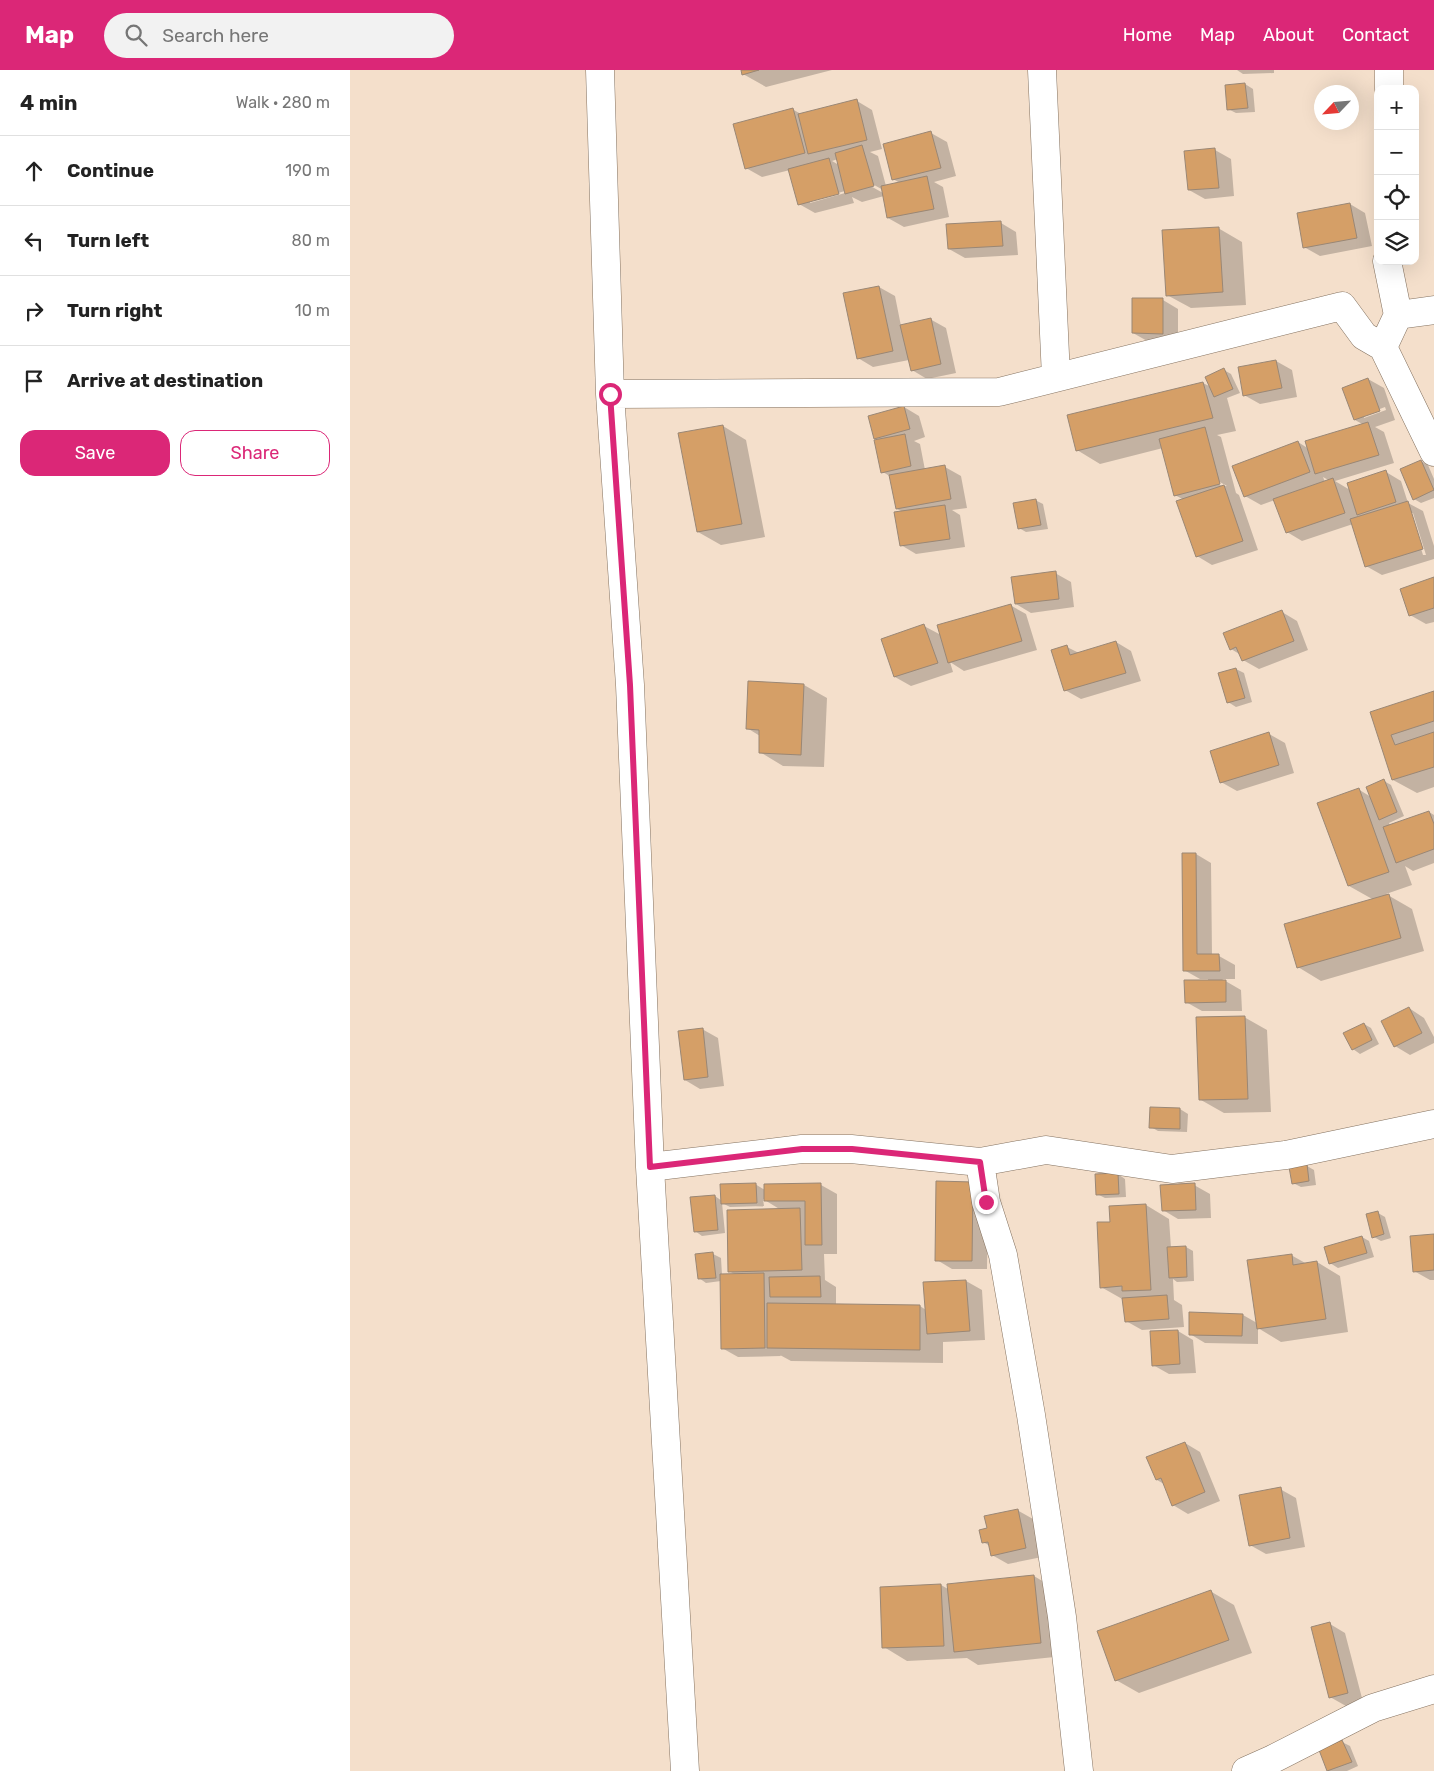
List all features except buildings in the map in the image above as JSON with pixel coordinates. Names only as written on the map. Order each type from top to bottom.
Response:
[{"type":"street","points":[[600,70],[610,394],[630,685],[650,1167],[685,1771]]},
{"type":"street","points":[[1042,70],[1056,377]]},
{"type":"street","points":[[1389,70],[1389,85]]},
{"type":"street","points":[[1383,347],[1398,315],[1388,265]]},
{"type":"street","points":[[610,394],[999,392],[1342,306],[1364,336],[1383,347],[1434,452]]},
{"type":"street","points":[[1398,315],[1434,310]]},
{"type":"street","points":[[650,1167],[802,1149],[852,1149],[980,1162],[1046,1150],[1172,1169],[1286,1155],[1434,1124]]},
{"type":"street","points":[[980,1162],[986,1202],[1003,1255],[1031,1416],[1062,1618],[1079,1771]]},
{"type":"street","points":[[1246,1771],[1372,1708],[1434,1689]]},
{"type":"route","points":[[610,394],[630,685],[650,1167],[802,1149],[852,1149],[980,1162],[986,1202]]}]
